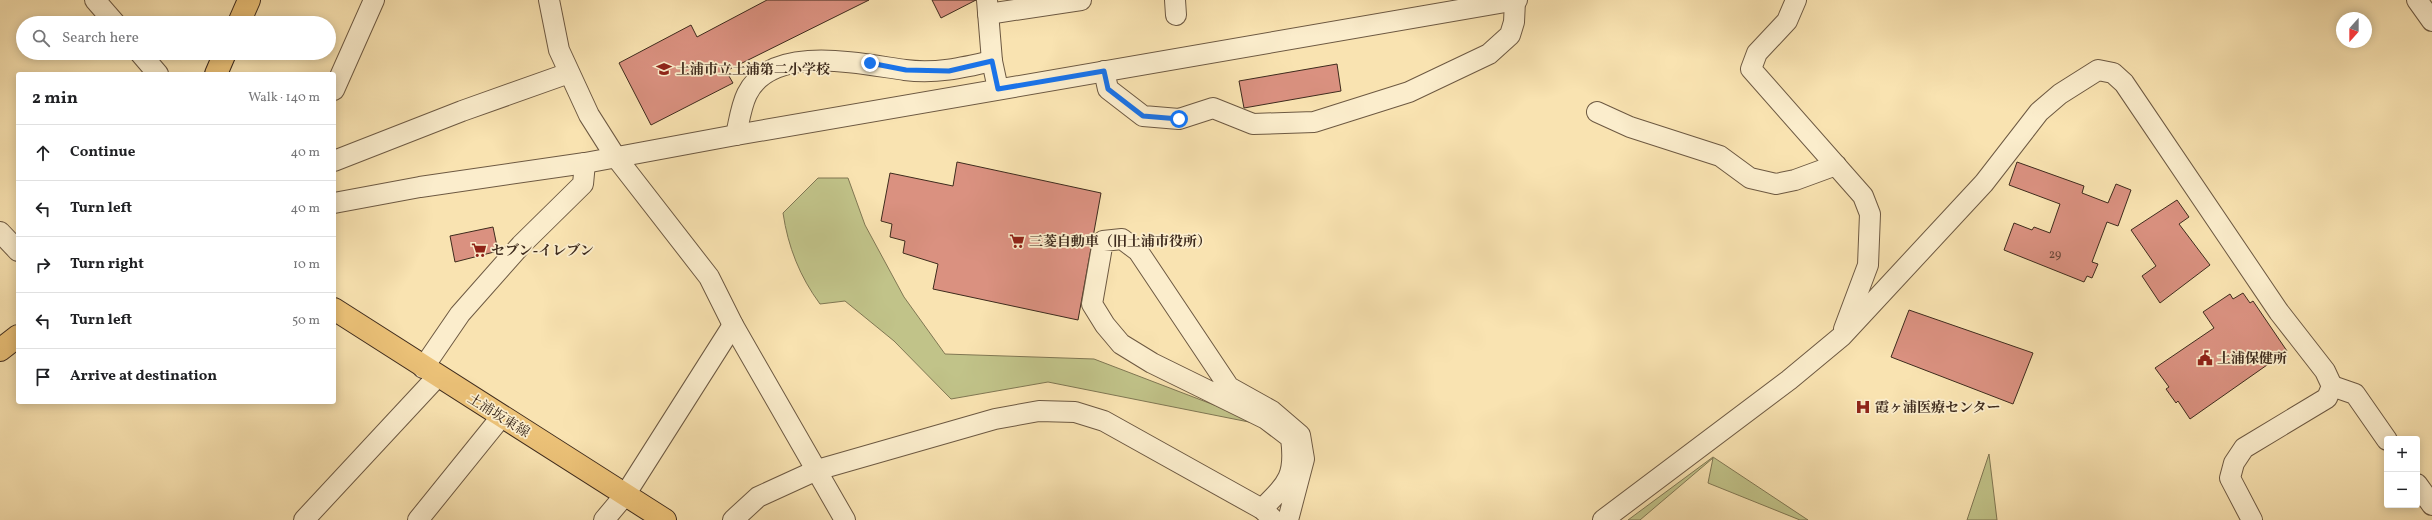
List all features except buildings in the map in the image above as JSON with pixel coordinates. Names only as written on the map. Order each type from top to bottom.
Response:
[{"type":"main road","points":[[242,16],[249,0]]},
{"type":"main road","points":[[217,72],[223,60]]},
{"type":"main road","name":"土浦坂東線","points":[[336,310],[430,372],[502,416],[664,520]]},
{"type":"main road","points":[[0,350],[16,338]]},
{"type":"street","points":[[336,86],[374,0]]},
{"type":"street","points":[[549,0],[559,50],[589,115],[615,156],[709,278],[733,325],[845,520]]},
{"type":"street","points":[[998,89],[992,61],[988,7],[1081,0]]},
{"type":"street","points":[[336,202],[585,163],[615,156],[998,89],[1516,0],[1514,22],[1510,35],[1489,54],[1410,92],[1314,122],[1253,124],[1213,108],[1179,119],[1143,116],[1108,89],[1104,71]]},
{"type":"street","points":[[1796,0],[1787,21],[1757,53],[1751,69],[1864,196],[1870,214],[1871,234],[1868,265],[1842,336]]},
{"type":"street","points":[[2417,0],[2432,21]]},
{"type":"street","points":[[98,4],[108,16]]},
{"type":"street","points":[[146,60],[156,72]]},
{"type":"street","points":[[736,135],[747,93],[768,70],[786,65],[826,60],[870,63],[906,70],[949,71],[992,61]]},
{"type":"street","points":[[1603,520],[1789,380],[1842,336],[1984,183],[2039,112],[2060,94],[2098,70],[2113,73],[2124,83],[2279,312],[2325,371],[2332,386],[2355,394],[2384,436]]},
{"type":"street","points":[[336,160],[462,111],[569,73]]},
{"type":"street","points":[[1597,112],[1630,127],[1720,156],[1750,178],[1776,184],[1795,180],[1836,166]]},
{"type":"street","points":[[304,520],[430,372],[460,314],[521,245],[583,184],[585,163]]},
{"type":"street","points":[[0,232],[16,249]]},
{"type":"street","points":[[733,520],[758,497],[817,470],[995,420],[1039,411],[1075,412],[1104,421],[1268,514],[1286,485],[1294,458],[1291,438],[1266,419],[1152,363],[1121,344],[1105,325],[1092,304],[1103,241],[1122,239],[1138,251],[1229,387],[1272,411],[1300,434],[1304,459],[1288,520]]},
{"type":"street","points":[[604,520],[625,495],[733,325]]},
{"type":"street","points":[[2252,520],[2230,478],[2234,462],[2244,448],[2326,398],[2332,386]]},
{"type":"street","points":[[418,520],[502,416]]},
{"type":"street","points":[[2420,488],[2432,505]]},
{"type":"green space","points":[[818,178],[848,178],[865,225],[904,297],[945,354],[1094,359],[1269,426],[1048,382],[951,399],[894,341],[845,301],[820,304],[806,283],[788,238],[783,213]]},
{"type":"green space","points":[[1989,454],[1997,520],[1967,520]]},
{"type":"green space","points":[[1713,457],[1808,520],[1800,520],[1708,483],[1713,458],[1640,520],[1628,520]]},
{"type":"place","name":"土浦市立土浦第二小学校","points":[[664,69]]},
{"type":"place","name":"三菱自動車（旧土浦市役所）","points":[[1017,241]]},
{"type":"place","name":"セブン-イレブン","points":[[479,250]]},
{"type":"place","name":"土浦保健所","points":[[2205,358]]},
{"type":"place","name":"霞ヶ浦医療センター","points":[[1863,407]]},
{"type":"route","points":[[870,63],[906,70],[949,71],[992,61],[998,89],[1104,71],[1108,89],[1143,116],[1179,119]]}]
